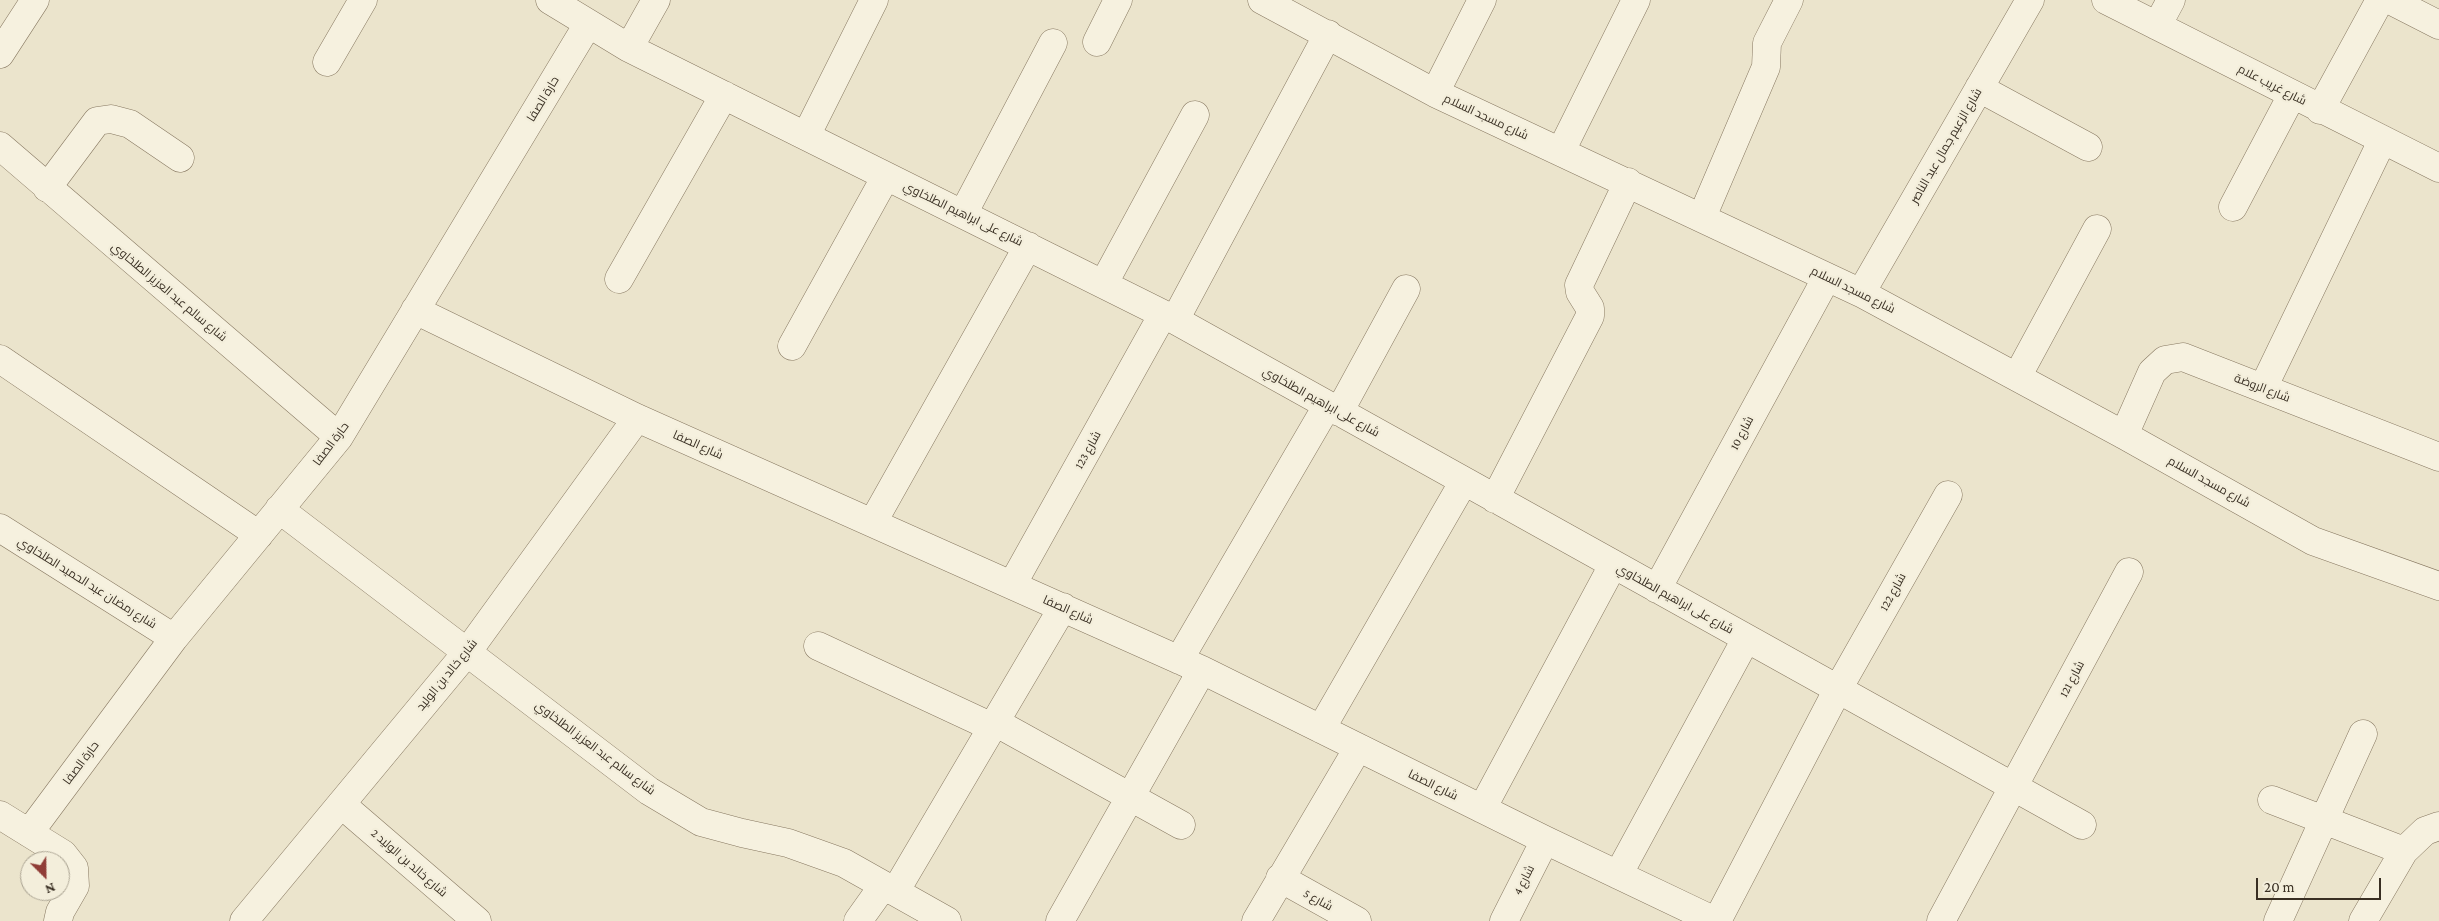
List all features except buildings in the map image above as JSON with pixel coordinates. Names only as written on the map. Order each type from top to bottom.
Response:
[{"type":"street","points":[[0,54],[35,0]]},
{"type":"street","points":[[327,62],[363,0]]},
{"type":"street","name":"شارع على ابراهيم الطلخاوي","points":[[550,0],[629,48],[1169,317],[2082,825]]},
{"type":"street","points":[[629,48],[656,0]]},
{"type":"street","points":[[806,136],[874,0]]},
{"type":"street","points":[[1097,42],[1118,0]]},
{"type":"street","name":"شارع مسجد السلام","points":[[1262,0],[1435,93],[1861,293],[2124,435],[2313,541],[2439,586]]},
{"type":"street","points":[[1435,93],[1482,0]]},
{"type":"street","points":[[1562,151],[1636,0]]},
{"type":"street","points":[[1702,217],[1766,67],[1767,43],[1789,0]]},
{"type":"street","name":"شارع الزعيم جمال عبد الناصر","points":[[1861,293],[2030,0]]},
{"type":"street","name":"شارع غريب علام","points":[[2106,0],[2320,110],[2439,168]]},
{"type":"street","points":[[2157,26],[2171,0]]},
{"type":"street","points":[[2320,110],[2390,1],[2439,25]]},
{"type":"street","name":"حارة الصفا","points":[[29,833],[174,638],[339,437],[588,24]]},
{"type":"street","name":"شارع 123","points":[[1012,585],[1169,317],[1328,34]]},
{"type":"street","points":[[963,214],[1053,43]]},
{"type":"street","points":[[1979,88],[2088,147]]},
{"type":"street","points":[[619,279],[724,95]]},
{"type":"street","points":[[2233,208],[2292,95]]},
{"type":"street","points":[[1104,283],[1195,115]]},
{"type":"street","points":[[47,188],[98,121],[111,119],[130,124],[180,158]]},
{"type":"street","points":[[2263,388],[2382,141]]},
{"type":"street","name":"شارع سالم عبد العزيز الطلخاوي","points":[[0,146],[339,437]]},
{"type":"street","points":[[792,346],[886,176]]},
{"type":"street","points":[[1495,499],[1590,316],[1590,308],[1580,292],[1579,285],[1628,182]]},
{"type":"street","points":[[2017,377],[2097,229]]},
{"type":"street","points":[[873,522],[1028,246]]},
{"type":"street","name":"شارع 10","points":[[1658,589],[1827,277]]},
{"type":"street","points":[[1060,921],[1131,796],[1191,665],[1333,409],[1406,289]]},
{"type":"street","name":"شارع الصفا","points":[[415,310],[637,418],[1191,665],[1703,918]]},
{"type":"street","name":"شارع الروضة","points":[[2124,435],[2152,372],[2165,360],[2182,357],[2439,457]]},
{"type":"street","points":[[0,360],[259,535]]},
{"type":"street","name":"شارع خالد بن الوليد","points":[[244,921],[468,651],[637,418]]},
{"type":"street","points":[[1321,729],[1464,481]]},
{"type":"street","name":"شارع 122","points":[[1703,918],[1838,689],[1948,495]]},
{"type":"street","name":"شارع سالم عبد العزيز الطلخاوي","points":[[279,509],[468,651],[648,791],[701,822],[742,834],[788,842],[844,863],[947,921]]},
{"type":"street","name":"شارع رمضان عبد الحميد الطلخاوي","points":[[0,528],[174,638]]},
{"type":"street","points":[[1482,809],[1613,565]]},
{"type":"street","name":"شارع 121","points":[[1941,921],[2129,572]]},
{"type":"street","points":[[858,921],[889,889],[994,724],[1063,607]]},
{"type":"street","points":[[1618,875],[1746,639]]},
{"type":"street","points":[[818,646],[994,724],[1131,796],[1181,825]]},
{"type":"street","points":[[2278,921],[2363,734]]},
{"type":"street","points":[[1256,921],[1358,748]]},
{"type":"street","points":[[2272,800],[2404,851]]},
{"type":"street","name":"شارع خالد بن الوليد 2","points":[[341,804],[477,921]]},
{"type":"street","points":[[0,815],[63,854],[74,868],[76,886],[57,918]]},
{"type":"street","points":[[2363,921],[2404,851],[2432,828]]},
{"type":"street","name":"شارع 4","points":[[1504,921],[1545,840]]},
{"type":"street","name":"شارع 5","points":[[1280,878],[1357,921]]}]
